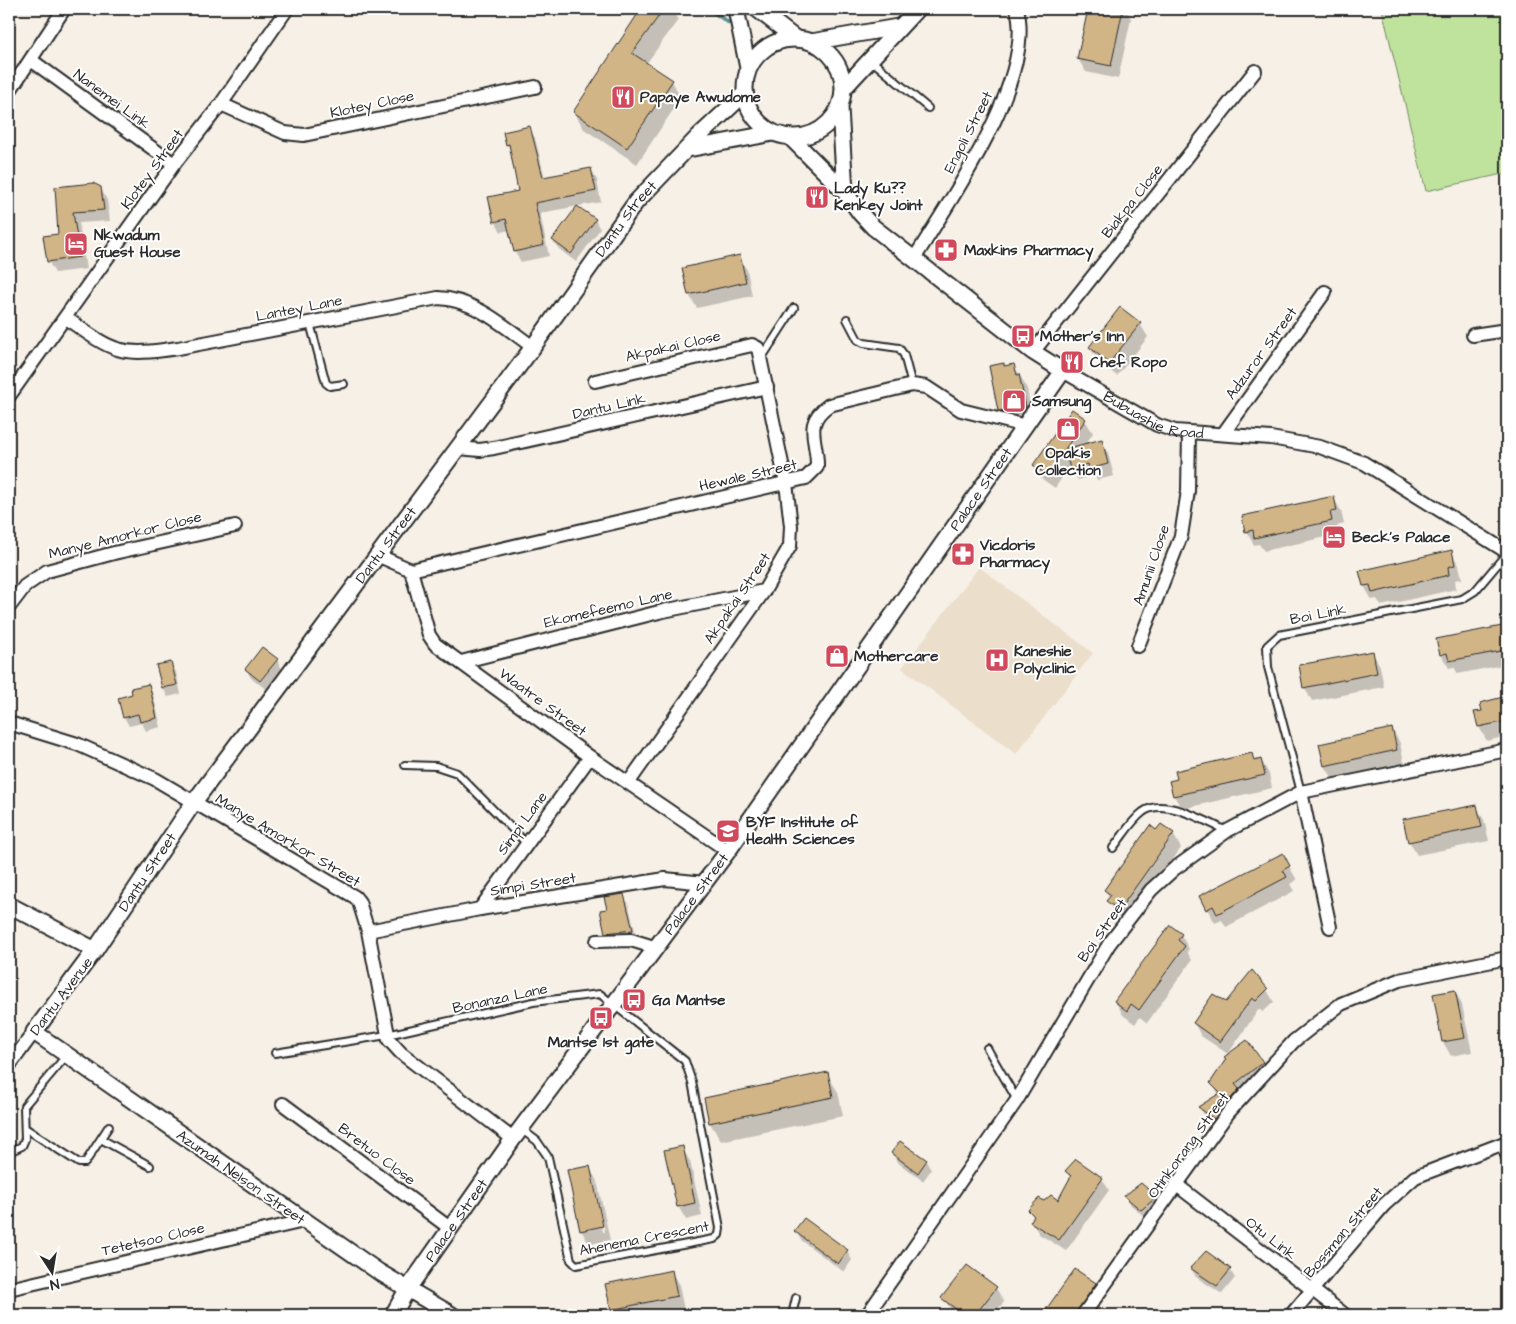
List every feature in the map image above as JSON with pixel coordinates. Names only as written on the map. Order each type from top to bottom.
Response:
[{"type":"street","points":[[9,92],[64,9]]},
{"type":"street","name":"Klotey Street","points":[[9,396],[174,164],[221,104],[287,9]]},
{"type":"street","points":[[736,9],[748,68],[744,94],[749,110],[759,124],[773,133],[790,137],[806,136],[820,130],[831,121],[840,108]]},
{"type":"street","points":[[757,9],[796,39]]},
{"type":"street","points":[[844,88],[898,27],[917,9]]},
{"type":"street","name":"Engoli Street","points":[[914,259],[966,174],[1002,102],[1015,68],[1020,34],[1017,9]]},
{"type":"street","points":[[811,42],[898,27]]},
{"type":"street","points":[[748,68],[756,55],[768,46],[781,40],[796,39],[811,42],[824,49],[835,60],[842,73],[844,88],[840,108],[845,192]]},
{"type":"street","name":"Nanemei Link","points":[[31,60],[174,164]]},
{"type":"street","name":"Biakpa Close","points":[[1033,352],[1255,71]]},
{"type":"street","name":"Klotey Close","points":[[221,104],[285,133],[304,135],[535,87]]},
{"type":"street","name":"Dantu Street","points":[[95,950],[194,802],[533,347],[636,202],[744,94]]},
{"type":"street","points":[[688,149],[773,133]]},
{"type":"street","name":"Bubuashie Road","points":[[790,137],[845,192],[860,213],[874,227],[1033,352],[1063,371],[1157,425],[1189,433],[1271,438],[1320,447],[1364,463],[1507,553]]},
{"type":"street","name":"Adzuror Street","points":[[1222,434],[1325,292]]},
{"type":"street","name":"Lantey Lane","points":[[66,318],[106,347],[123,352],[142,353],[178,348],[438,298],[451,298],[461,301],[484,314],[533,347]]},
{"type":"street","points":[[1473,335],[1507,330]]},
{"type":"street","name":"Akpakai Close","points":[[595,381],[752,345],[760,354]]},
{"type":"street","name":"Akpakai Street","points":[[629,782],[764,592],[790,546],[791,526],[786,483],[760,354]]},
{"type":"street","name":"Palace Street","points":[[392,1315],[407,1290],[517,1134],[728,851],[1063,371]]},
{"type":"street","points":[[912,385],[926,387],[961,410],[1026,426]]},
{"type":"street","name":"Hewale Street","points":[[411,570],[806,478],[817,467],[813,424],[818,413],[829,405],[912,385]]},
{"type":"street","name":"Dantu Link","points":[[458,448],[480,450],[494,448],[767,387]]},
{"type":"street","name":"Amunii Close","points":[[1138,646],[1182,536],[1188,491],[1189,433]]},
{"type":"street","name":"Manye Amorkor Close","points":[[9,607],[25,586],[47,570],[235,526]]},
{"type":"street","points":[[377,555],[411,570]]},
{"type":"street","name":"Waatre Street","points":[[411,570],[429,635],[435,644],[590,757],[728,851]]},
{"type":"street","name":"Ekomefeemo Lane","points":[[460,662],[663,611],[764,592]]},
{"type":"street","name":"Manye Amorkor Street","points":[[9,723],[77,744],[117,760],[155,779],[348,892],[359,902],[368,931],[387,1035],[401,1053],[517,1134]]},
{"type":"street","name":"Boi Street","points":[[867,1315],[1017,1100],[1109,944],[1151,890],[1174,869],[1227,831],[1301,792],[1507,750]]},
{"type":"street","name":"Simpi Lane","points":[[480,909],[590,757]]},
{"type":"street","points":[[1301,792],[1330,927]]},
{"type":"street","name":"Simpi Street","points":[[368,931],[480,909],[665,879],[705,882]]},
{"type":"street","points":[[9,905],[95,950]]},
{"type":"street","points":[[597,941],[631,940],[657,948]]},
{"type":"street","name":"Dantu Avenue","points":[[9,1066],[95,950]]},
{"type":"street","name":"Otinkorang Street","points":[[1083,1315],[1178,1186],[1228,1113],[1294,1041],[1341,1004],[1399,980],[1507,958]]},
{"type":"street","name":"Azumah Nelson Street","points":[[34,1032],[304,1221],[407,1290],[452,1315]]},
{"type":"street","name":"Bretuo Close","points":[[283,1104],[451,1229]]},
{"type":"street","name":"Bossman Street","points":[[1291,1315],[1313,1292],[1349,1245],[1384,1205],[1415,1178],[1503,1142]]},
{"type":"street","name":"Otu Link","points":[[1178,1186],[1345,1315]]},
{"type":"street","name":"Tetetsoo Close","points":[[9,1288],[304,1221]]},
{"type":"lane","points":[[870,59],[928,108]]},
{"type":"lane","points":[[760,354],[794,308]]},
{"type":"lane","points":[[847,319],[858,340],[864,343],[899,348],[904,355],[912,385]]},
{"type":"lane","points":[[310,323],[326,383],[330,386],[344,384]]},
{"type":"lane","name":"Boi Link","points":[[1301,792],[1268,667],[1267,646],[1279,635],[1462,599],[1475,590],[1507,553]]},
{"type":"lane","points":[[405,765],[436,766],[457,773],[527,844]]},
{"type":"lane","points":[[1113,848],[1143,811],[1158,806],[1182,811],[1227,831]]},
{"type":"lane","name":"Bonanza Lane","points":[[275,1053],[387,1035],[533,1002],[600,994],[614,1006]]},
{"type":"lane","name":"Ahenema Crescent","points":[[517,1134],[537,1141],[548,1157],[571,1260],[576,1265],[717,1237],[720,1228],[688,1068],[685,1061],[614,1006]]},
{"type":"lane","points":[[987,1048],[1017,1100]]},
{"type":"lane","points":[[9,1152],[22,1146],[25,1139],[24,1106],[67,1055]]},
{"type":"lane","points":[[25,1128],[79,1163],[85,1163],[109,1126]]},
{"type":"lane","points":[[101,1138],[150,1166]]},
{"type":"lane","points":[[1503,1142],[1507,1162]]},
{"type":"lane","points":[[792,1315],[796,1298]]},
{"type":"shaded area","name":"Kaneshie Polyclinic","points":[[979,567],[1093,653],[1016,754],[902,668]]},
{"type":"green space","points":[[1382,9],[1507,9],[1507,173],[1426,191]]},
{"type":"building","points":[[641,9],[664,9],[632,53],[673,80],[627,148],[573,112]]},
{"type":"building","points":[[1088,9],[1123,9],[1111,66],[1077,59]]},
{"type":"building","points":[[530,126],[543,177],[591,168],[596,191],[535,203],[544,245],[514,252],[506,219],[494,222],[488,197],[518,191],[509,144],[506,145],[503,132]]},
{"type":"building","points":[[93,183],[101,187],[104,210],[73,212],[80,257],[47,262],[43,236],[58,234],[55,187]]},
{"type":"building","points":[[577,206],[596,219],[571,254],[552,240]]},
{"type":"building","points":[[740,255],[746,282],[688,295],[682,268]]},
{"type":"building","points":[[1120,307],[1141,323],[1109,363],[1089,347]]},
{"type":"building","points":[[1004,363],[1004,366],[1014,364],[1017,375],[1019,374],[1026,407],[998,411],[989,366]]},
{"type":"building","points":[[1072,409],[1086,419],[1047,475],[1033,465]]},
{"type":"building","points":[[1102,439],[1108,464],[1089,469],[1088,464],[1070,469],[1065,449]]},
{"type":"building","points":[[1334,496],[1337,511],[1330,512],[1332,521],[1254,538],[1253,530],[1245,532],[1242,516]]},
{"type":"building","points":[[1452,550],[1455,565],[1448,567],[1449,575],[1372,593],[1370,585],[1363,586],[1359,571]]},
{"type":"building","points":[[1507,625],[1506,650],[1449,661],[1447,653],[1440,655],[1436,639]]},
{"type":"building","points":[[262,647],[278,659],[260,681],[245,669]]},
{"type":"building","points":[[1373,651],[1377,673],[1303,688],[1299,665]]},
{"type":"building","points":[[171,662],[177,685],[162,688],[156,665]]},
{"type":"building","points":[[149,684],[157,718],[140,722],[138,714],[123,718],[118,698],[132,694],[131,688]]},
{"type":"building","points":[[1507,696],[1507,721],[1478,727],[1474,712],[1482,711],[1480,703]]},
{"type":"building","points":[[1392,728],[1397,750],[1324,766],[1319,744]]},
{"type":"building","points":[[1252,753],[1254,761],[1261,759],[1265,775],[1173,796],[1169,781],[1177,779],[1175,771]]},
{"type":"building","points":[[1477,805],[1482,827],[1408,842],[1403,819]]},
{"type":"building","points":[[1161,824],[1174,833],[1119,910],[1106,901],[1111,895],[1104,890],[1150,825],[1156,830]]},
{"type":"building","points":[[1283,853],[1290,866],[1283,870],[1287,877],[1217,914],[1213,906],[1206,910],[1199,896]]},
{"type":"building","points":[[624,894],[633,930],[605,933],[600,910],[607,909],[604,897]]},
{"type":"building","points":[[1170,925],[1182,934],[1178,940],[1185,946],[1139,1010],[1131,1004],[1127,1011],[1114,1001]]},
{"type":"building","points":[[1252,970],[1268,989],[1256,1001],[1252,998],[1220,1042],[1193,1023],[1213,994],[1226,1002]]},
{"type":"building","points":[[1455,990],[1465,1038],[1442,1042],[1433,994]]},
{"type":"building","points":[[1247,1040],[1263,1062],[1235,1084],[1239,1089],[1214,1119],[1198,1107],[1220,1093],[1210,1083],[1226,1059],[1224,1057]]},
{"type":"building","points":[[828,1072],[833,1097],[709,1123],[704,1098]]},
{"type":"building","points":[[900,1141],[927,1160],[918,1173],[891,1153]]},
{"type":"building","points":[[683,1146],[695,1203],[677,1207],[664,1150]]},
{"type":"building","points":[[1076,1159],[1103,1178],[1059,1240],[1030,1222],[1034,1216],[1028,1210],[1039,1198],[1044,1201],[1051,1195],[1058,1200],[1071,1176],[1065,1171]]},
{"type":"building","points":[[590,1166],[603,1226],[580,1231],[567,1170]]},
{"type":"building","points":[[1141,1183],[1157,1197],[1141,1210],[1124,1196]]},
{"type":"building","points":[[804,1218],[848,1250],[838,1264],[794,1231]]},
{"type":"building","points":[[1206,1251],[1231,1269],[1217,1286],[1190,1268]]},
{"type":"building","points":[[967,1265],[997,1287],[975,1315],[964,1315],[941,1298]]},
{"type":"building","points":[[1075,1269],[1096,1283],[1075,1315],[1042,1315]]},
{"type":"building","points":[[672,1270],[677,1296],[611,1310],[605,1284]]},
{"type":"waterway","points":[[709,9],[728,22]]},
{"type":"place","name":"Papaye Awudome","points":[[623,97]]},
{"type":"place","name":"Lady Ku?? Kenkey Joint","points":[[817,197]]},
{"type":"place","name":"Nkwadum Guest House","points":[[76,244]]},
{"type":"place","name":"Maxkins Pharmacy","points":[[946,250]]},
{"type":"place","name":"Mother's Inn","points":[[1023,336]]},
{"type":"place","name":"Chef Ropo","points":[[1072,362]]},
{"type":"place","name":"Samsung","points":[[1014,401]]},
{"type":"place","name":"Opakis Collection","points":[[1068,429]]},
{"type":"place","name":"Beck's Palace","points":[[1334,537]]},
{"type":"place","name":"Vicdoris Pharmacy","points":[[963,554]]},
{"type":"place","name":"Mothercare","points":[[837,656]]},
{"type":"place","name":"Kaneshie Polyclinic","points":[[997,660]]},
{"type":"place","name":"BYF Institute of Health Sciences","points":[[728,831]]},
{"type":"place","name":"Ga Mantse","points":[[634,1000]]},
{"type":"place","name":"Mantse 1st gate","points":[[601,1018]]}]
